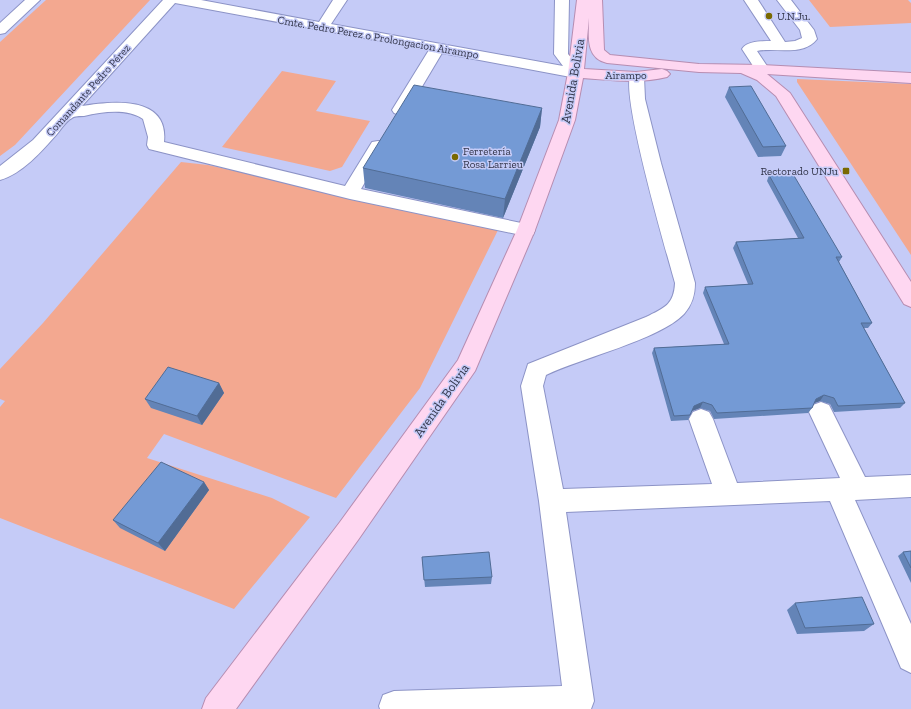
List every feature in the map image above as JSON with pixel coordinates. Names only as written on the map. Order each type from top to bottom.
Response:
[{"type":"main road","name":"Avenida Bolivia","points":[[217,709],[273,632],[350,531],[467,365],[526,230],[567,120],[576,73],[584,0]]},
{"type":"main road","name":"Avenida Bolivia","points":[[594,0],[598,53]]},
{"type":"main road","name":"Airampo","points":[[598,53],[607,59],[699,68],[762,69],[911,78]]},
{"type":"main road","points":[[876,76],[911,65]]},
{"type":"main road","name":"Airampo","points":[[576,73],[636,77],[699,68]]},
{"type":"main road","points":[[739,69],[762,77],[782,93],[911,299]]},
{"type":"street","points":[[0,30],[33,0]]},
{"type":"street","name":"Comandante Pedro Pérez","points":[[0,174],[22,159],[39,144],[170,0]]},
{"type":"street","name":"Cmte. Pedro Perez o Prolongacion Airampo","points":[[179,0],[576,73]]},
{"type":"street","points":[[323,26],[340,0]]},
{"type":"street","points":[[562,0],[561,54],[576,73]]},
{"type":"street","points":[[751,0],[781,46]]},
{"type":"street","points":[[762,69],[749,49],[759,46],[799,44],[810,39],[807,30],[784,0]]},
{"type":"street","points":[[350,193],[438,48]]},
{"type":"street","points":[[394,706],[580,705],[552,501],[532,386],[536,370],[554,360],[634,333],[670,315],[681,304],[685,294],[685,283],[652,163],[637,99],[636,77]]},
{"type":"street","points":[[66,114],[104,108],[134,110],[151,117],[156,137],[154,145],[350,193],[526,230]]},
{"type":"street","points":[[821,412],[848,490],[911,658]]},
{"type":"street","points":[[702,420],[728,495]]},
{"type":"street","points":[[552,501],[848,490],[911,486]]},
{"type":"shaded area","points":[[46,0],[150,0],[15,145],[0,156],[0,42]]},
{"type":"shaded area","points":[[809,0],[908,0],[911,3],[911,23],[830,27]]},
{"type":"shaded area","points":[[282,71],[336,81],[316,111],[370,121],[342,167],[330,171],[222,147]]},
{"type":"shaded area","points":[[797,79],[911,84],[911,255],[797,82]]},
{"type":"shaded area","points":[[181,162],[208,165],[499,228],[420,388],[336,498],[164,434],[147,458],[272,498],[310,517],[234,609],[0,518],[0,407],[5,401],[0,399],[0,369],[43,323]]},
{"type":"building","name":"Ferretería Rosa Larrieu","points":[[414,85],[542,108],[505,199],[363,168]]},
{"type":"building","points":[[751,86],[786,146],[763,147],[729,87]]},
{"type":"building","points":[[793,174],[842,257],[836,257],[872,323],[861,323],[905,403],[838,406],[834,398],[824,395],[816,399],[812,408],[717,413],[712,405],[703,402],[694,406],[690,415],[674,416],[654,348],[729,344],[705,287],[753,284],[736,242],[804,238],[769,175]]},
{"type":"building","points":[[168,367],[219,383],[197,416],[145,399]]},
{"type":"building","points":[[161,462],[204,482],[158,543],[113,520]]},
{"type":"building","points":[[911,551],[911,568],[903,552]]},
{"type":"building","points":[[489,552],[492,577],[424,580],[422,557]]},
{"type":"building","points":[[862,597],[874,624],[805,628],[795,603]]},
{"type":"place","name":"U.N.Ju.","points":[[769,16]]},
{"type":"place","name":"Ferretería Rosa Larrieu","points":[[455,157]]},
{"type":"place","name":"Rectorado UNJu","points":[[846,171]]}]
